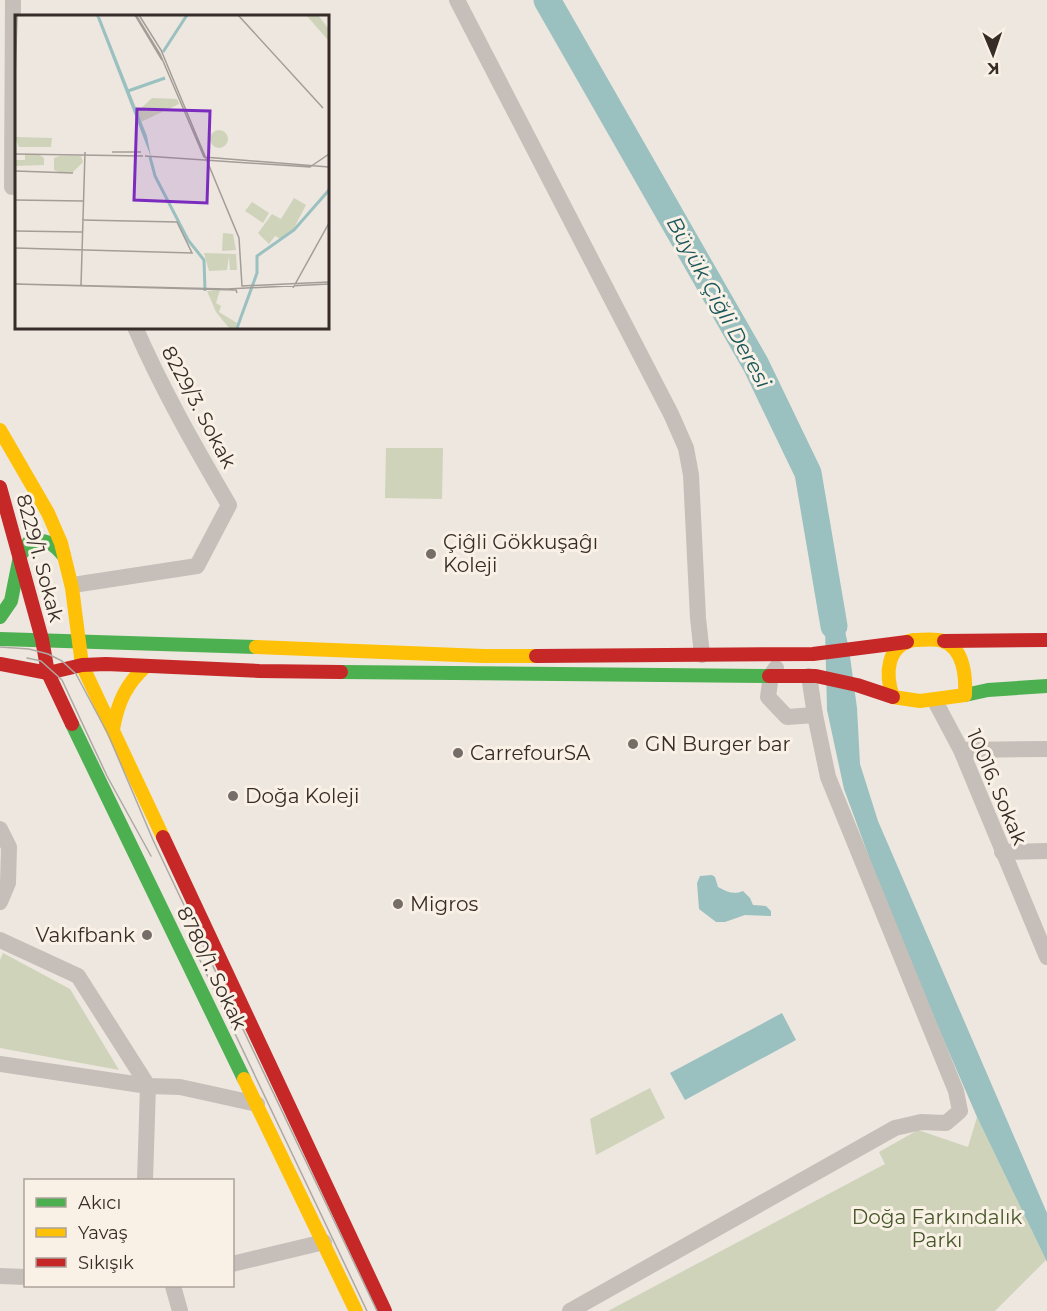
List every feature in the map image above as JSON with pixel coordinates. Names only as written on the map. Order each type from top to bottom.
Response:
[{"type":"street","points":[[10,187],[13,0]]},
{"type":"street","points":[[457,0],[671,414],[686,448],[691,475],[702,655]]},
{"type":"street","name":"8229/3. Sokak","points":[[73,585],[197,566],[229,505],[153,368],[135,328]]},
{"type":"street","name":"8229/1. Sokak","points":[[0,430],[41,500],[61,542],[73,585],[82,665],[384,1311]]},
{"type":"street","name":"8229/1. Sokak","points":[[0,487],[42,639]]},
{"type":"street","points":[[0,617],[11,601],[20,556],[28,542],[40,539],[52,542],[65,557]]},
{"type":"street","points":[[0,639],[484,656],[785,655],[813,654],[907,642],[1047,640]]},
{"type":"street","name":"8780/1. Sokak","points":[[42,639],[48,673],[356,1311]]},
{"type":"street","points":[[944,641],[955,649],[962,660],[965,673],[965,696]]},
{"type":"street","points":[[893,697],[888,685],[887,672],[890,660],[907,642]]},
{"type":"street","points":[[785,655],[771,675],[768,697],[787,717],[815,715]]},
{"type":"street","points":[[0,664],[48,673],[82,665],[106,664],[597,676],[813,676],[857,685],[908,701],[935,701],[988,690],[1047,686]]},
{"type":"street","points":[[113,729],[119,703],[129,680],[146,666]]},
{"type":"street","points":[[570,1311],[895,1128],[921,1122],[946,1123],[960,1111],[956,1091],[828,777],[815,715],[813,676]]},
{"type":"street","name":"10016. Sokak","points":[[935,701],[961,750],[1047,957]]},
{"type":"street","points":[[961,750],[1047,749]]},
{"type":"street","points":[[0,829],[9,847],[8,883],[0,902]]},
{"type":"street","points":[[1002,852],[1047,851]]},
{"type":"street","points":[[0,940],[78,976],[148,1086],[145,1179]]},
{"type":"street","points":[[0,1064],[148,1086],[180,1087],[256,1104]]},
{"type":"street","points":[[234,1264],[324,1242]]},
{"type":"street","points":[[0,1276],[24,1277]]},
{"type":"street","points":[[173,1287],[180,1311]]},
{"type":"green space","points":[[386,448],[443,448],[442,499],[385,498]]},
{"type":"green space","points":[[3,953],[70,989],[119,1070],[0,1048],[0,960]]},
{"type":"green space","points":[[650,1088],[665,1118],[596,1155],[590,1119]]},
{"type":"green space","name":"Doğa Farkındalık Parkı","points":[[977,1117],[1046,1260],[995,1311],[608,1311],[885,1164],[879,1152],[918,1130],[968,1147]]},
{"type":"water","points":[[825,627],[844,627],[857,708],[860,764],[878,821],[1047,1213],[1047,1262],[977,1117],[894,925],[844,789],[827,710]]},
{"type":"water","points":[[712,875],[718,887],[737,893],[743,891],[753,905],[766,906],[771,911],[771,916],[745,915],[725,922],[716,922],[699,909],[697,883],[700,876]]},
{"type":"water","points":[[782,1013],[796,1040],[685,1100],[670,1073]]},
{"type":"waterway","name":"Büyük Çiğli Deresi","points":[[547,0],[756,365],[808,473],[834,626]]},
{"type":"tram line","points":[[0,647],[29,649],[48,654],[62,661],[76,674],[108,734],[153,840],[377,1311]]},
{"type":"tram line","points":[[27,658],[41,661],[62,680],[107,776],[151,856]]},
{"type":"tram line","points":[[198,956],[367,1311]]},
{"type":"traffic: fast","points":[[0,617],[11,601],[20,556],[29,542],[49,543],[64,556]]},
{"type":"traffic: fast","points":[[0,639],[256,647]]},
{"type":"traffic: fast","points":[[341,672],[769,676]]},
{"type":"traffic: fast","points":[[965,695],[988,690],[1047,686]]},
{"type":"traffic: fast","points":[[72,724],[244,1079]]},
{"type":"traffic: slow","points":[[0,430],[48,513],[61,543],[72,588],[82,665],[163,837]]},
{"type":"traffic: slow","points":[[914,640],[940,640],[955,650],[964,672],[965,695],[920,701],[893,697],[889,680],[890,662],[898,648],[914,640]]},
{"type":"traffic: slow","points":[[256,647],[536,656]]},
{"type":"traffic: slow","points":[[113,729],[117,710],[124,694],[146,666]]},
{"type":"traffic: slow","points":[[244,1079],[356,1311]]},
{"type":"traffic: jam","points":[[0,487],[42,639],[48,673],[72,724]]},
{"type":"traffic: jam","points":[[944,641],[1047,640]]},
{"type":"traffic: jam","points":[[536,656],[813,654],[907,642]]},
{"type":"traffic: jam","points":[[0,664],[48,673],[82,665],[106,664],[341,672]]},
{"type":"traffic: jam","points":[[769,676],[816,676],[857,685],[893,697]]},
{"type":"traffic: jam","points":[[163,837],[385,1311]]},
{"type":"place","name":"Çiĝli Gökkuşaĝı Koleji","points":[[431,554]]},
{"type":"place","name":"GN Burger bar","points":[[633,744]]},
{"type":"place","name":"CarrefourSA","points":[[458,753]]},
{"type":"place","name":"Doğa Koleji","points":[[233,796]]},
{"type":"place","name":"Migros","points":[[398,904]]},
{"type":"place","name":"Vakıfbank","points":[[147,935]]}]
